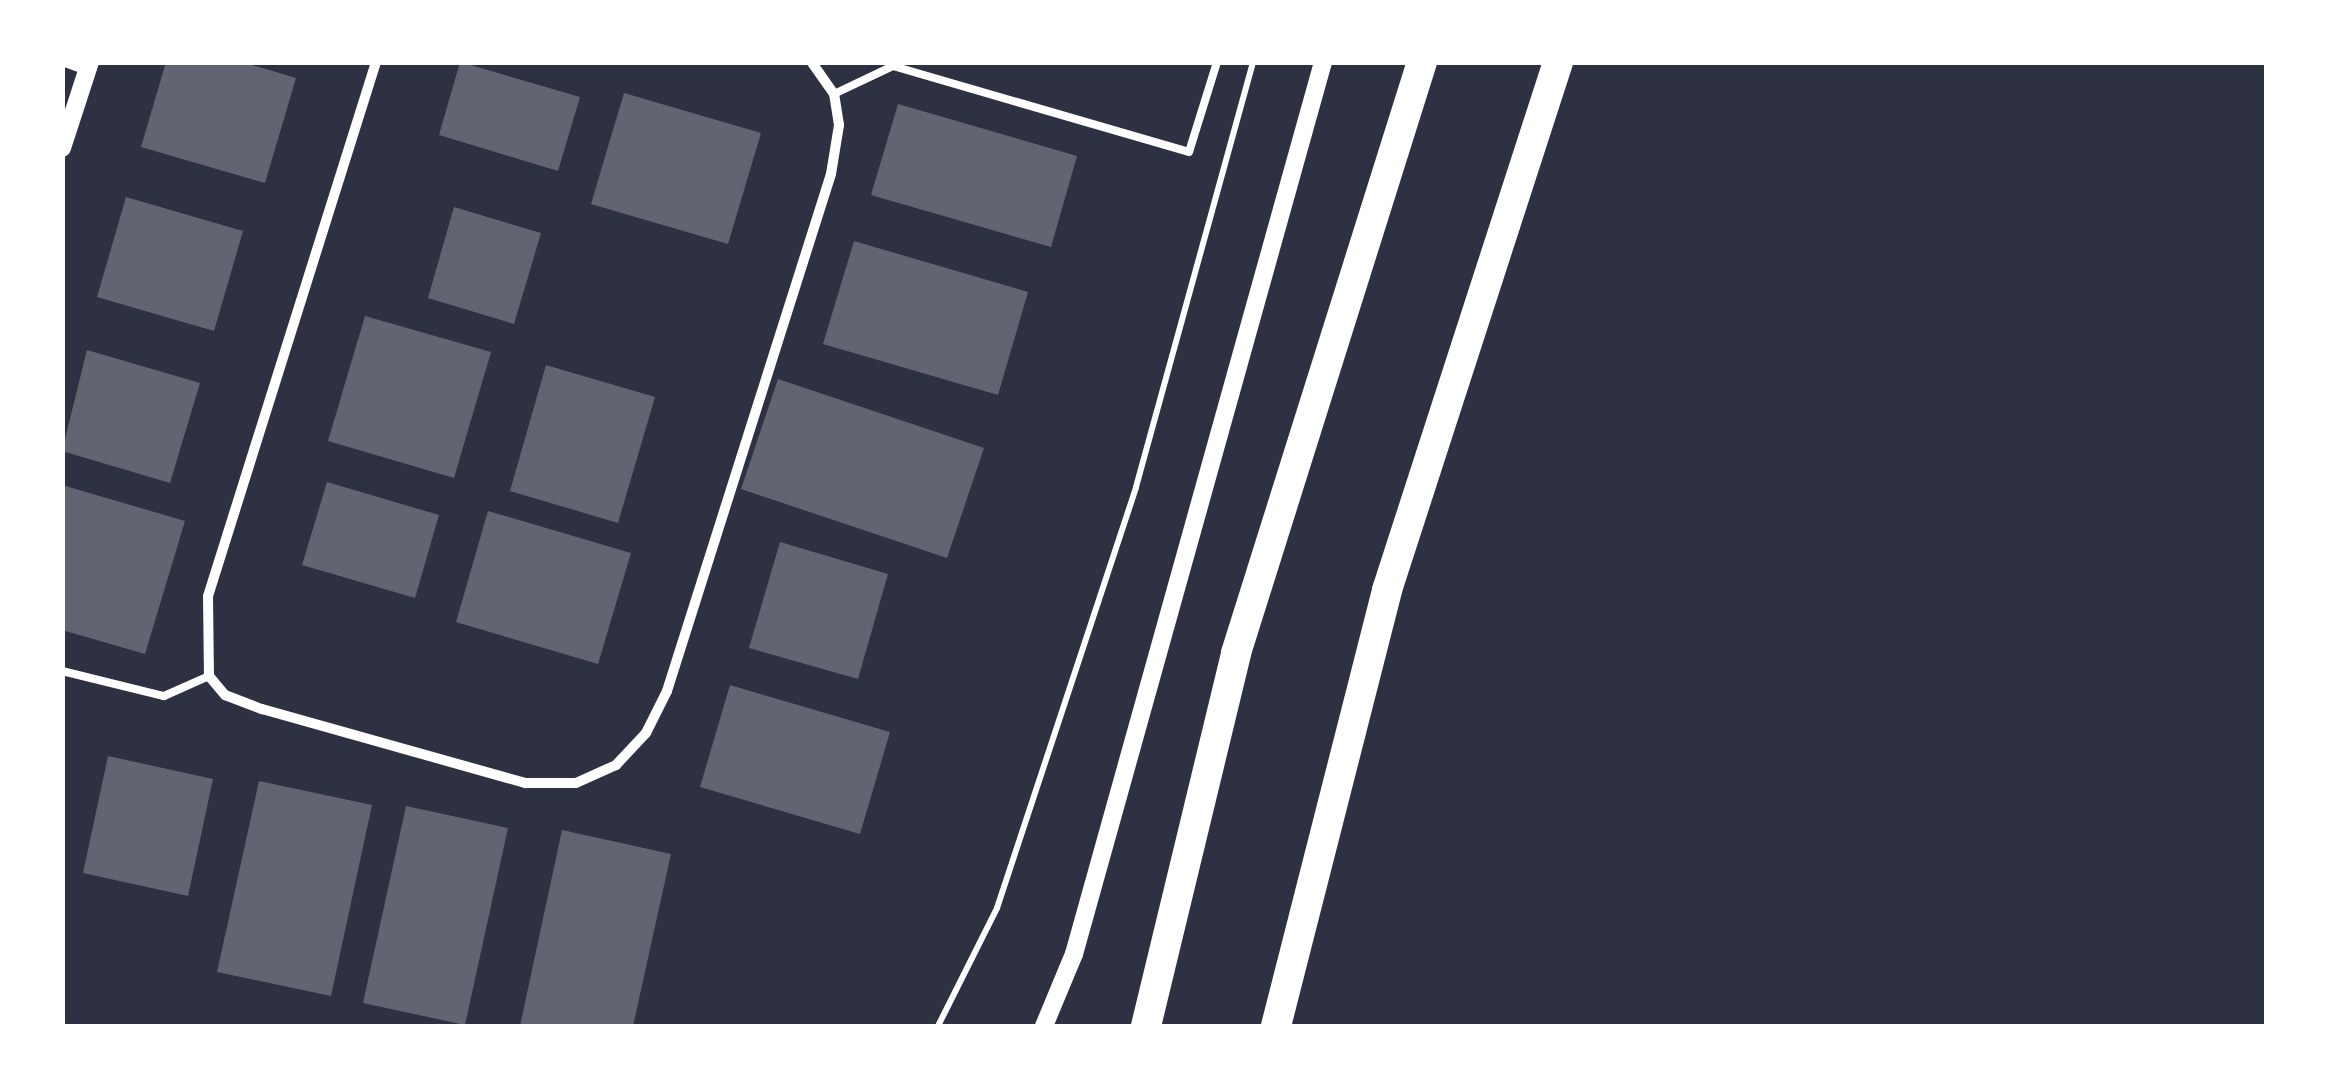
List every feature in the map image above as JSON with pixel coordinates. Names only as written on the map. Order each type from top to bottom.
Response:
[{"type":"highway","points":[[1146,1026],[1236,653],[1422,62]]},
{"type":"highway","points":[[1276,1026],[1387,590],[1526,177],[1558,62]]},
{"type":"highway","points":[[1526,177],[1573,62]]},
{"type":"street","points":[[62,148],[89,66],[65,62]]},
{"type":"street","points":[[376,62],[208,596],[209,676],[225,696],[262,709],[526,783],[576,783],[616,765],[646,733],[667,690],[831,174],[834,94],[812,62]]},
{"type":"street","points":[[1044,1026],[1074,954],[1323,62]]},
{"type":"lane","points":[[834,94],[893,66],[1188,152],[1217,62]]},
{"type":"lane","points":[[62,671],[164,696],[209,676]]},
{"type":"path","points":[[938,1026],[997,908],[1136,487],[1254,62]]},
{"type":"building","points":[[166,62],[242,62],[296,78],[265,183],[141,147]]},
{"type":"building","points":[[460,62],[580,97],[558,171],[439,135]]},
{"type":"building","points":[[624,93],[761,133],[728,244],[591,204]]},
{"type":"building","points":[[898,104],[1077,156],[1051,247],[871,195]]},
{"type":"building","points":[[126,197],[243,231],[214,331],[97,297]]},
{"type":"building","points":[[454,207],[541,233],[514,324],[428,298]]},
{"type":"building","points":[[854,241],[1028,292],[998,395],[823,344]]},
{"type":"building","points":[[365,316],[491,352],[454,478],[328,441]]},
{"type":"building","points":[[87,350],[200,383],[170,483],[62,451]]},
{"type":"building","points":[[546,365],[655,397],[618,523],[510,491]]},
{"type":"building","points":[[778,379],[984,448],[947,558],[741,489]]},
{"type":"building","points":[[327,482],[439,515],[415,598],[302,565]]},
{"type":"building","points":[[62,485],[185,521],[145,654],[62,630]]},
{"type":"building","points":[[488,511],[631,553],[598,664],[456,622]]},
{"type":"building","points":[[780,542],[888,574],[858,679],[749,648]]},
{"type":"building","points":[[730,685],[890,732],[860,834],[700,787]]},
{"type":"building","points":[[108,756],[213,779],[188,896],[83,873]]},
{"type":"building","points":[[259,781],[372,805],[331,996],[217,972]]},
{"type":"building","points":[[406,806],[508,828],[465,1025],[363,1003]]},
{"type":"building","points":[[562,830],[671,854],[633,1026],[520,1026]]}]
